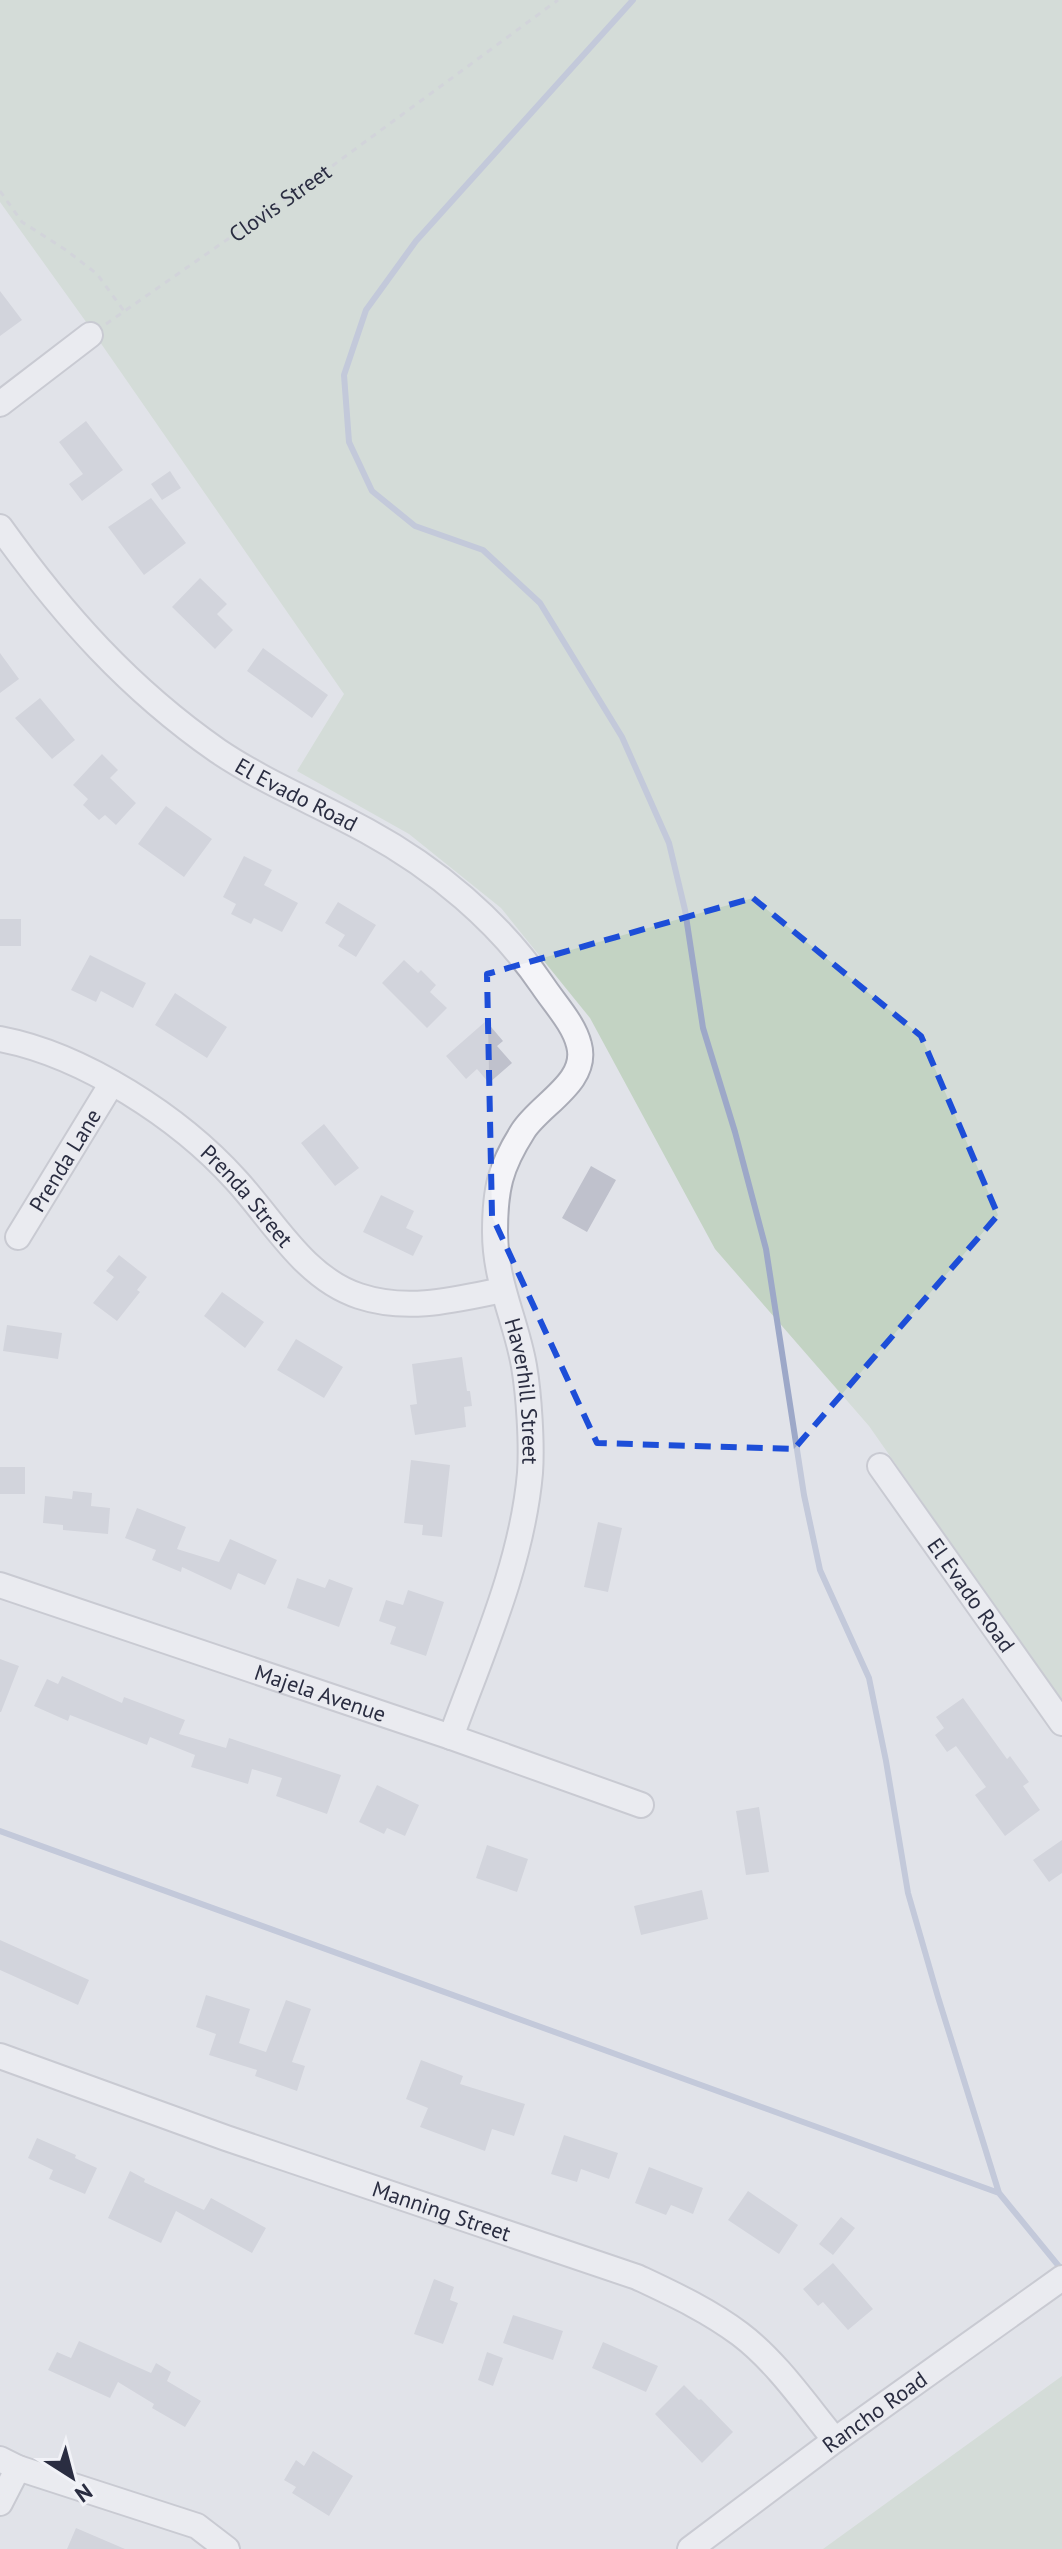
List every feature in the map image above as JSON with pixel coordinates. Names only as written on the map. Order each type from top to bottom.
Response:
[{"type":"street","points":[[0,404],[90,335]]},
{"type":"street","name":"El Evado Road","points":[[0,527],[23,560],[103,656],[154,703],[221,753],[408,855],[452,888],[494,927],[533,971],[579,1045],[580,1065]]},
{"type":"street","name":"Prenda Street","points":[[0,1039],[61,1059],[112,1083],[154,1110],[199,1143],[322,1277],[357,1295],[394,1303],[432,1304],[502,1290]]},
{"type":"street","name":"Haverhill Street","points":[[451,1737],[503,1593],[522,1525],[530,1471],[524,1366],[502,1290],[495,1238],[496,1192],[506,1162],[525,1127],[566,1086],[580,1065]]},
{"type":"street","name":"Prenda Lane","points":[[18,1237],[112,1083]]},
{"type":"street","name":"El Evado Road","points":[[880,1466],[1062,1723]]},
{"type":"street","name":"Majela Avenue","points":[[0,1585],[451,1737],[641,1805]]},
{"type":"street","name":"Manning Street","points":[[0,2056],[226,2138],[637,2277],[700,2306],[743,2335],[777,2369],[835,2440]]},
{"type":"street","name":"Rancho Road","points":[[690,2549],[835,2440],[1062,2278]]},
{"type":"street","points":[[0,2503],[9,2464],[197,2526],[227,2549]]},
{"type":"path","name":"Clovis Street","points":[[90,335],[324,172],[558,0]]},
{"type":"path","points":[[0,191],[22,222],[97,274],[124,311]]},
{"type":"highlighted area","points":[[753,898],[921,1036],[998,1215],[794,1449],[597,1443],[492,1216],[487,974]]},
{"type":"green space","points":[[0,0],[1062,0],[1062,1702],[869,1426],[715,1249],[590,1018],[501,908],[409,834],[297,771],[344,694],[0,202]]},
{"type":"green space","points":[[1062,2376],[1062,2549],[823,2549]]},
{"type":"building","points":[[0,291],[22,320],[0,336]]},
{"type":"building","points":[[86,421],[123,470],[82,501],[69,484],[83,474],[59,442]]},
{"type":"building","points":[[170,471],[181,488],[162,500],[151,484]]},
{"type":"building","points":[[151,498],[186,543],[144,575],[108,527]]},
{"type":"building","points":[[200,578],[227,604],[217,614],[233,630],[215,649],[172,607]]},
{"type":"building","points":[[263,648],[328,695],[312,718],[247,671]]},
{"type":"building","points":[[0,653],[19,679],[0,693]]},
{"type":"building","points":[[40,698],[75,740],[52,759],[15,718]]},
{"type":"building","points":[[102,754],[118,770],[110,778],[136,803],[116,825],[105,815],[99,820],[83,805],[88,799],[73,785]]},
{"type":"building","points":[[166,806],[212,839],[184,877],[138,844]]},
{"type":"building","points":[[244,856],[272,870],[264,885],[298,903],[282,932],[254,918],[251,924],[231,914],[236,904],[223,897]]},
{"type":"building","points":[[338,902],[376,925],[356,957],[338,946],[345,935],[325,923]]},
{"type":"building","points":[[0,919],[21,919],[21,946],[0,946]]},
{"type":"building","points":[[90,955],[146,983],[133,1008],[101,991],[96,1002],[71,990]]},
{"type":"building","points":[[404,960],[418,973],[421,970],[436,985],[430,992],[447,1008],[427,1028],[382,983]]},
{"type":"building","points":[[175,993],[227,1027],[207,1058],[155,1025]]},
{"type":"building","points":[[486,1021],[503,1041],[497,1046],[512,1063],[489,1083],[477,1069],[466,1079],[446,1056]]},
{"type":"building","points":[[324,1124],[359,1168],[335,1186],[301,1143]]},
{"type":"building","points":[[591,1166],[616,1180],[587,1232],[562,1218]]},
{"type":"building","points":[[381,1195],[414,1211],[406,1228],[423,1236],[413,1256],[363,1232]]},
{"type":"building","points":[[119,1255],[147,1277],[137,1290],[140,1292],[117,1321],[93,1303],[114,1277],[106,1271]]},
{"type":"building","points":[[222,1292],[264,1322],[245,1348],[204,1316]]},
{"type":"building","points":[[7,1325],[62,1333],[58,1359],[3,1351]]},
{"type":"building","points":[[296,1339],[343,1367],[324,1398],[277,1370]]},
{"type":"building","points":[[462,1357],[472,1406],[464,1407],[466,1427],[415,1435],[410,1405],[417,1404],[412,1364]]},
{"type":"building","points":[[411,1460],[450,1465],[442,1537],[422,1535],[423,1525],[404,1523]]},
{"type":"building","points":[[0,1467],[25,1467],[25,1494],[0,1494]]},
{"type":"building","points":[[73,1491],[92,1493],[91,1506],[110,1508],[108,1534],[63,1530],[63,1525],[43,1523],[45,1496],[72,1499]]},
{"type":"building","points":[[137,1508],[186,1527],[177,1549],[219,1562],[230,1539],[277,1560],[265,1585],[238,1573],[231,1590],[182,1567],[181,1572],[152,1560],[156,1550],[125,1538]]},
{"type":"building","points":[[598,1522],[622,1528],[608,1592],[584,1587]]},
{"type":"building","points":[[297,1578],[325,1588],[329,1579],[353,1588],[339,1627],[287,1608]]},
{"type":"building","points":[[408,1590],[444,1602],[426,1656],[390,1644],[396,1627],[379,1621],[386,1600],[403,1605]]},
{"type":"building","points":[[0,1659],[19,1666],[1,1712],[0,1712]]},
{"type":"building","points":[[62,1676],[122,1703],[124,1697],[185,1720],[179,1734],[226,1748],[229,1738],[341,1775],[327,1814],[276,1796],[282,1778],[252,1769],[248,1784],[191,1767],[195,1755],[150,1737],[147,1745],[70,1715],[68,1721],[34,1706],[47,1679],[58,1684]]},
{"type":"building","points":[[963,1698],[1007,1759],[1010,1756],[1029,1782],[1023,1786],[1040,1810],[1005,1836],[975,1795],[986,1787],[956,1746],[947,1752],[935,1735],[944,1728],[936,1717]]},
{"type":"building","points":[[377,1785],[419,1805],[405,1836],[387,1828],[384,1834],[359,1822]]},
{"type":"building","points":[[759,1807],[769,1872],[746,1875],[736,1811]]},
{"type":"building","points":[[1062,1840],[1062,1873],[1049,1882],[1033,1860]]},
{"type":"building","points":[[487,1845],[528,1859],[517,1892],[476,1878]]},
{"type":"building","points":[[702,1890],[708,1919],[641,1935],[634,1906]]},
{"type":"building","points":[[0,1940],[89,1980],[78,2005],[0,1970]]},
{"type":"building","points":[[206,1995],[250,2009],[239,2043],[266,2052],[286,2000],[311,2009],[292,2062],[305,2066],[297,2091],[255,2076],[257,2070],[209,2055],[216,2034],[196,2027]]},
{"type":"building","points":[[421,2060],[463,2076],[460,2084],[525,2104],[514,2136],[492,2129],[485,2151],[420,2127],[428,2108],[406,2099]]},
{"type":"building","points":[[564,2135],[618,2153],[609,2179],[581,2169],[577,2182],[551,2174]]},
{"type":"building","points":[[37,2138],[97,2168],[85,2194],[49,2179],[53,2170],[28,2158]]},
{"type":"building","points":[[649,2167],[703,2188],[693,2214],[671,2205],[666,2215],[635,2203]]},
{"type":"building","points":[[130,2171],[145,2179],[144,2182],[204,2210],[211,2198],[266,2228],[252,2253],[176,2211],[161,2243],[108,2218]]},
{"type":"building","points":[[748,2191],[798,2225],[779,2254],[728,2220]]},
{"type":"building","points":[[841,2217],[855,2228],[833,2255],[819,2244]]},
{"type":"building","points":[[833,2263],[873,2309],[848,2330],[823,2302],[818,2306],[803,2289]]},
{"type":"building","points":[[434,2279],[454,2287],[450,2300],[458,2303],[443,2344],[414,2334]]},
{"type":"building","points":[[513,2315],[563,2331],[553,2360],[503,2343]]},
{"type":"building","points":[[79,2341],[151,2373],[156,2363],[171,2372],[167,2381],[201,2401],[185,2427],[152,2408],[154,2404],[118,2382],[110,2398],[48,2370],[57,2352],[71,2358]]},
{"type":"building","points":[[603,2342],[658,2366],[646,2392],[592,2368]]},
{"type":"building","points":[[487,2352],[503,2358],[493,2386],[478,2380]]},
{"type":"building","points":[[684,2385],[733,2432],[702,2463],[655,2414]]},
{"type":"building","points":[[313,2451],[353,2476],[329,2516],[292,2493],[296,2487],[284,2480],[296,2460],[304,2466]]},
{"type":"building","points":[[76,2528],[125,2549],[67,2549]]},
{"type":"waterway","points":[[633,0],[416,241],[366,310],[344,375],[349,442],[372,491],[415,526],[483,550],[540,603],[622,737],[669,843],[685,910],[703,1028],[766,1249],[804,1495],[820,1570],[869,1678],[908,1893],[999,2193],[1062,2270]]},
{"type":"waterway","points":[[0,1831],[999,2193]]}]
